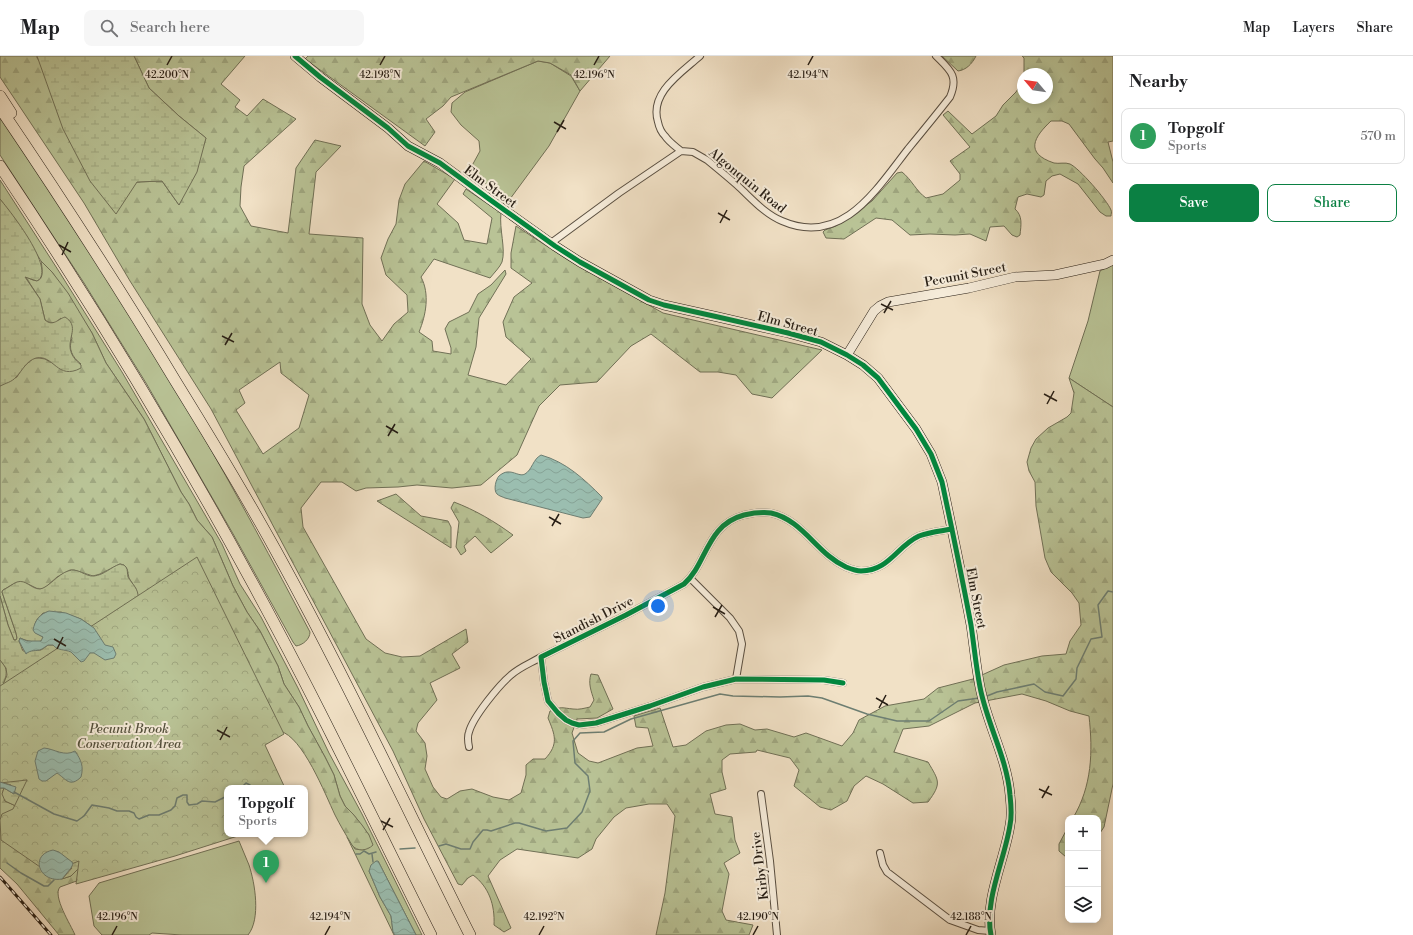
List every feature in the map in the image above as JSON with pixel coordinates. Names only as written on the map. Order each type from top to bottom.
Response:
[{"type":"highway","points":[[0,96],[46,164],[60,196]]},
{"type":"highway","points":[[0,108],[60,196],[135,313],[276,550],[344,682],[470,935]]},
{"type":"highway","points":[[0,166],[116,346],[229,539],[292,658],[431,935]]},
{"type":"street","name":"Elm Street","points":[[295,56],[320,77],[388,128],[408,146],[440,163],[551,243],[580,262],[656,302],[683,310],[713,315],[820,342],[864,365],[878,378],[926,444],[935,462],[942,482],[972,630],[980,687],[985,708],[999,748],[1011,796],[1010,825],[994,890],[991,910],[991,933]]},
{"type":"street","points":[[551,243],[619,193],[681,151],[664,136],[658,124],[656,115],[658,104],[660,97],[672,80],[700,56]]},
{"type":"street","name":"Algonquin Road","points":[[681,151],[693,152],[707,160],[754,201],[781,221],[801,227],[817,229],[832,224],[862,206],[950,97],[953,89],[953,78],[950,70],[936,56]]},
{"type":"street","name":"Pecunit Street","points":[[847,355],[874,311],[888,302],[969,288],[1015,277],[1055,275],[1105,264],[1113,260]]},
{"type":"street","name":"Standish Drive","points":[[468,747],[471,727],[480,711],[511,675],[541,657],[678,588],[690,578],[708,544],[720,529],[734,519],[750,514],[767,513],[784,518],[799,528],[827,556],[837,563],[859,571],[872,570],[881,567],[918,536],[952,529]]},
{"type":"street","points":[[690,578],[730,618],[739,631],[742,644],[736,680]]},
{"type":"street","points":[[541,657],[548,701],[566,720],[579,725],[596,723],[703,687],[736,680],[824,680],[843,683]]},
{"type":"street","name":"Kirby Drive","points":[[761,794],[770,861],[777,935]]},
{"type":"street","points":[[880,853],[883,865],[887,872],[950,920],[991,933]]},
{"type":"green space","points":[[0,56],[37,56],[37,58],[137,182],[162,181],[179,205],[206,138],[179,116],[149,88],[134,56],[245,56],[221,84],[240,100],[235,107],[247,116],[263,99],[296,119],[244,166],[240,206],[251,226],[288,233],[296,168],[315,140],[341,146],[316,172],[309,234],[363,238],[362,304],[370,325],[382,341],[394,324],[408,312],[407,295],[386,275],[381,258],[388,239],[396,224],[399,200],[405,184],[424,161],[455,179],[437,204],[458,223],[464,240],[487,244],[492,218],[463,194],[466,189],[501,213],[503,257],[502,262],[490,278],[434,259],[421,277],[424,284],[426,304],[424,319],[419,332],[432,341],[433,351],[451,354],[451,348],[445,329],[449,322],[469,312],[478,294],[491,285],[505,270],[506,274],[479,318],[476,347],[468,375],[506,385],[531,359],[506,337],[503,322],[514,297],[532,283],[511,268],[511,253],[516,226],[568,260],[663,313],[822,350],[772,398],[752,394],[736,375],[718,372],[700,372],[651,334],[631,346],[597,382],[560,385],[539,406],[517,455],[481,485],[452,488],[417,485],[366,488],[356,491],[342,482],[321,482],[301,508],[303,527],[366,639],[385,653],[402,657],[420,656],[466,629],[468,642],[452,654],[460,668],[430,683],[437,700],[418,723],[416,731],[425,743],[427,756],[425,769],[433,787],[441,797],[447,799],[460,791],[472,789],[493,797],[509,800],[521,793],[526,775],[526,765],[533,759],[545,759],[554,744],[554,734],[548,718],[550,711],[560,708],[577,709],[590,707],[594,700],[590,684],[591,674],[598,675],[613,709],[597,718],[577,719],[572,733],[578,753],[589,761],[598,763],[637,748],[653,746],[648,728],[636,727],[634,716],[660,708],[673,747],[686,745],[706,731],[726,725],[740,724],[755,730],[767,729],[794,737],[806,733],[842,746],[853,733],[859,720],[885,706],[924,699],[938,688],[973,679],[1004,665],[1042,656],[1066,654],[1070,641],[1081,625],[1079,603],[1072,593],[1051,572],[1045,558],[1036,506],[1035,482],[1029,471],[1027,462],[1031,448],[1036,439],[1048,428],[1071,413],[1074,393],[1069,378],[1113,407],[1113,784],[1104,827],[1101,832],[1101,815],[1074,815],[1084,794],[1090,768],[1091,743],[1089,716],[1022,694],[975,703],[929,726],[903,729],[894,752],[928,762],[937,778],[937,786],[928,802],[913,803],[883,784],[866,776],[854,786],[847,801],[831,810],[820,807],[794,786],[799,770],[790,758],[757,750],[756,752],[730,754],[722,760],[722,772],[726,789],[710,794],[715,814],[732,817],[735,840],[740,853],[724,863],[729,874],[722,911],[726,920],[753,925],[749,935],[656,935],[665,893],[675,816],[667,804],[649,804],[626,808],[614,817],[596,839],[592,849],[578,858],[517,849],[500,860],[488,876],[511,928],[504,932],[494,925],[490,897],[479,880],[473,875],[462,885],[458,884],[424,819],[393,751],[211,409],[130,281],[84,203],[0,77]],"holes":[[[280,362],[281,373],[309,395],[299,428],[263,454],[236,410],[245,403],[239,390]]]},
{"type":"green space","points":[[37,56],[134,56],[149,88],[179,116],[206,138],[197,172],[179,205],[162,181],[137,182],[116,214],[90,181],[63,129]]},
{"type":"green space","points":[[308,56],[610,56],[580,91],[571,75],[550,63],[538,61],[451,97],[443,106],[426,119],[435,132],[425,146],[305,59]]},
{"type":"green space","points":[[942,56],[976,56],[973,62],[964,69],[958,71]]},
{"type":"green space","points":[[1022,56],[1113,56],[1113,141],[1108,142],[1113,162],[1113,183],[1069,124],[1062,121],[1051,121],[1040,133],[1035,144],[1035,150],[1045,159],[1054,163],[1070,164],[1080,171],[1104,199],[1111,210],[1111,216],[1106,216],[1100,212],[1078,184],[1060,174],[1052,176],[1046,181],[1044,195],[1041,197],[1027,194],[1018,197],[1015,209],[1018,212],[1021,224],[1020,235],[1017,237],[1012,235],[1004,226],[990,227],[986,241],[970,234],[910,235],[892,220],[876,218],[844,239],[826,238],[823,232],[825,230],[836,226],[872,201],[897,173],[902,172],[909,178],[919,192],[926,198],[943,194],[960,180],[960,174],[950,161],[970,147],[943,115],[948,111],[972,134],[996,116],[1003,105],[1017,90],[1017,104],[1053,104],[1053,68],[1024,68],[1024,58]]},
{"type":"green space","points":[[538,61],[550,63],[571,76],[580,91],[549,146],[510,199],[468,173],[480,151],[479,141],[461,125],[451,112],[452,103],[465,92]]},
{"type":"green space","points":[[0,114],[75,229],[173,385],[211,450],[310,632],[310,635],[306,641],[301,644],[296,646],[293,642],[232,532],[146,383],[84,283],[0,155]]},
{"type":"green space","points":[[0,180],[122,372],[222,544],[240,584],[261,617],[298,688],[329,753],[362,814],[422,935],[416,935],[378,861],[369,871],[380,897],[391,916],[394,935],[347,837],[355,849],[364,850],[369,835],[345,806],[340,796],[334,775],[299,707],[284,684],[278,666],[260,631],[247,612],[233,586],[212,537],[197,520],[144,419],[106,363],[92,333],[52,272],[41,261],[15,219],[0,199]]},
{"type":"green space","points":[[0,199],[13,215],[37,253],[41,265],[42,275],[37,281],[25,277],[40,299],[45,320],[53,323],[65,317],[69,320],[72,327],[70,346],[71,352],[81,365],[81,368],[73,371],[66,371],[47,360],[36,358],[27,363],[13,380],[0,386]]},
{"type":"green space","points":[[41,261],[52,272],[68,293],[92,333],[106,363],[144,419],[197,520],[212,537],[233,586],[247,612],[260,631],[278,666],[284,684],[299,707],[334,775],[340,796],[345,806],[369,835],[373,845],[368,849],[359,850],[352,845],[335,815],[312,767],[305,755],[289,735],[280,731],[147,643],[136,589],[129,578],[127,569],[124,565],[120,564],[93,576],[70,570],[57,577],[42,589],[38,589],[28,584],[15,583],[3,590],[2,592],[16,633],[17,638],[14,640],[0,596],[0,386],[17,377],[23,367],[34,358],[45,359],[50,362],[81,364],[75,359],[70,346],[72,338],[61,318],[55,323],[45,320],[40,299],[25,276],[35,281],[40,279],[42,276]]},
{"type":"green space","points":[[1113,264],[1113,407],[1069,378],[1088,321],[1100,271]]},
{"type":"green space","points":[[396,494],[421,516],[448,521],[451,527],[451,548],[377,501]]},
{"type":"green space","points":[[454,502],[484,516],[513,535],[491,553],[475,536],[464,546],[466,551],[461,555],[456,547],[459,522],[451,508]]},
{"type":"green space","name":"Pecunit Brook Conservation Area","points":[[197,557],[284,734],[265,745],[284,785],[224,785],[224,837],[235,837],[175,856],[76,884],[79,861],[56,870],[43,869],[1,840],[0,820],[2,814],[13,809],[27,780],[0,783],[0,686]]},
{"type":"green space","name":"Pecunit Brook Conservation Area","points":[[120,564],[127,568],[128,577],[136,589],[138,598],[226,785],[224,785],[224,790],[82,865],[71,876],[62,879],[72,868],[18,807],[5,801],[2,794],[4,788],[14,794],[11,785],[1,782],[0,692],[7,675],[6,668],[0,660],[0,596],[8,625],[14,640],[16,640],[16,633],[2,592],[3,590],[20,581],[40,589],[64,573],[72,570],[91,576],[101,574]],"holes":[[[61,612],[81,619],[94,628],[53,645],[48,645],[41,650],[23,651],[19,641],[20,638],[35,642],[43,640],[43,637],[36,633],[35,627],[37,620],[43,613]]]},
{"type":"green space","points":[[0,660],[5,668],[6,675],[0,692]]},
{"type":"green space","points":[[0,788],[4,788],[3,791],[5,801],[18,807],[61,879],[71,876],[82,865],[85,878],[60,887],[58,891],[60,904],[75,935],[59,935],[17,884],[0,868]]},
{"type":"green space","points":[[1065,833],[1065,856],[1059,851],[1059,844]]},
{"type":"green space","points":[[239,841],[249,865],[256,901],[254,920],[248,935],[182,935],[152,933],[149,935],[102,935],[94,926],[89,896],[99,883]]},
{"type":"water","points":[[541,455],[567,467],[602,497],[590,517],[583,518],[505,498],[497,494],[495,485],[500,475],[507,472],[512,472],[523,475]]},
{"type":"water","points":[[49,611],[66,613],[81,619],[94,628],[105,645],[113,647],[116,654],[114,658],[105,660],[94,653],[90,653],[84,661],[81,662],[71,652],[59,649],[53,645],[48,645],[42,649],[26,654],[19,641],[20,638],[27,641],[41,641],[43,637],[35,633],[33,630],[34,626],[43,614]]},
{"type":"water","points":[[44,748],[63,753],[71,753],[75,751],[81,763],[81,777],[74,782],[71,782],[57,773],[46,781],[39,779],[35,761],[38,751]]},
{"type":"water","points":[[0,782],[16,787],[14,794],[4,788],[0,788]]},
{"type":"water","points":[[53,850],[59,852],[73,864],[62,879],[48,877],[40,868],[39,862],[41,857]]},
{"type":"water","points":[[378,861],[416,935],[395,935],[393,932],[391,916],[380,897],[369,871],[371,865]]},
{"type":"waterway","points":[[987,696],[997,692],[1034,684],[1045,692],[1063,696],[1076,679],[1077,668],[1091,639],[1102,637],[1098,605],[1108,591],[1113,592]]},
{"type":"waterway","points":[[439,846],[446,844],[461,849],[470,849],[473,842],[483,830],[491,831],[515,823],[546,831],[567,828],[582,812],[590,791],[588,776],[575,763],[573,741],[580,733],[604,732],[631,719],[720,694],[733,696],[808,696],[822,698],[867,714],[897,721],[929,721],[958,701],[979,698]]},
{"type":"waterway","points":[[244,785],[246,783],[250,785]]},
{"type":"waterway","points":[[14,792],[54,814],[77,821],[84,816],[92,805],[117,811],[129,811],[134,813],[139,819],[149,815],[159,815],[171,810],[175,806],[177,798],[183,795],[187,795],[187,802],[189,805],[197,804],[202,801],[215,802],[224,798]]},
{"type":"waterway","points":[[400,849],[415,848]]},
{"type":"waterway","points":[[356,854],[360,854],[364,851],[369,854],[376,852]]},
{"type":"waterway","points":[[372,854],[373,862]]},
{"type":"waterway","points":[[7,863],[44,886],[48,886],[54,880]]},
{"type":"railway","points":[[0,877],[51,935]]},
{"type":"cycle path","points":[[295,56],[320,77],[388,128],[408,146],[440,163],[555,246],[580,262],[649,300],[664,305],[821,342],[863,365],[878,378],[916,429],[931,454],[942,482],[971,625],[983,701],[1001,754],[1008,781],[1011,821],[990,908],[991,935]]},
{"type":"cycle path","points":[[843,683],[824,680],[736,679],[703,687],[596,723],[579,725],[566,720],[548,701],[541,657],[626,615],[684,584],[692,576],[714,536],[731,520],[744,515],[771,513],[782,517],[801,530],[836,561],[846,567],[859,571],[871,570],[886,563],[911,540],[919,536],[952,529]]},
{"type":"place","name":"Topgolf","points":[[266,883]]}]
